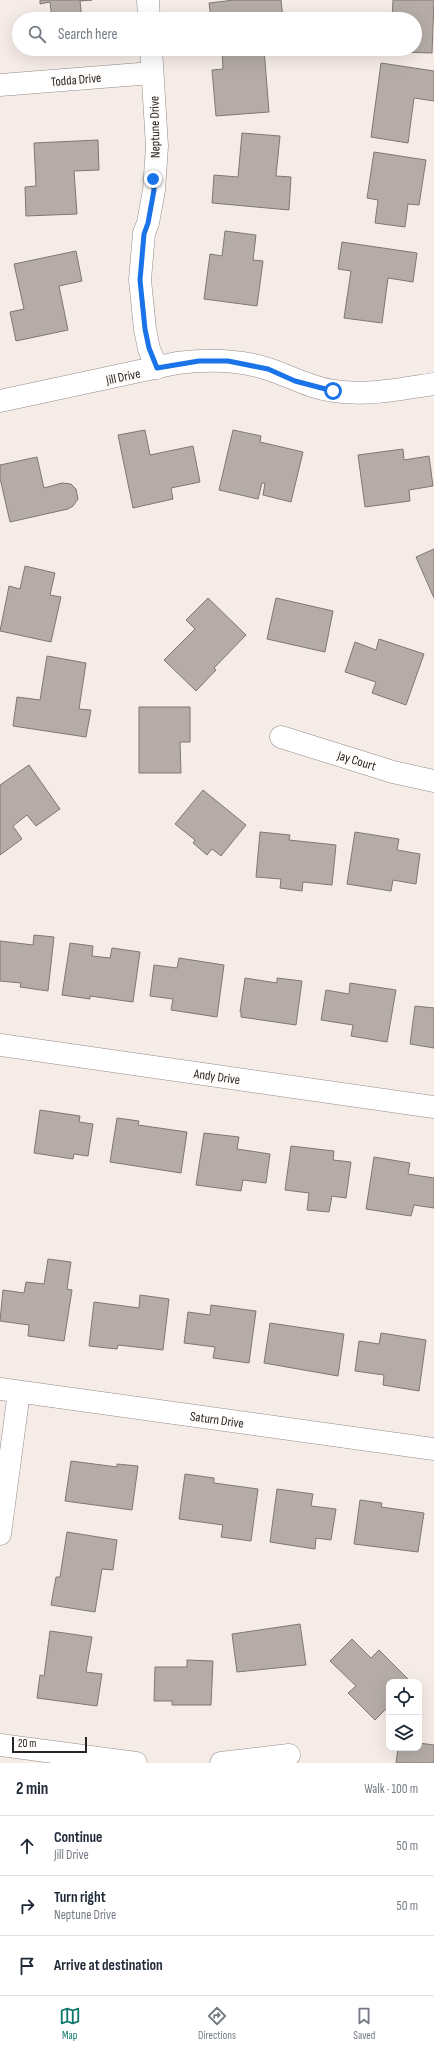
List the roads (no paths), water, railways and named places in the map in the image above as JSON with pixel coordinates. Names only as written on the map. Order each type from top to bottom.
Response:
[{"type":"street","points":[[148,0],[149,12]]},
{"type":"street","name":"Neptune Drive","points":[[151,56],[157,146],[154,190],[148,223],[144,234],[140,280],[145,329],[149,348],[157,368]]},
{"type":"street","name":"Todda Drive","points":[[0,85],[152,73]]},
{"type":"street","name":"Jill Drive","points":[[0,401],[157,368],[199,361],[228,361],[268,369],[313,387],[352,393],[371,393],[434,384]]},
{"type":"street","name":"Jay Court","points":[[281,737],[393,772],[434,781]]},
{"type":"street","name":"Andy Drive","points":[[0,1045],[434,1107]]},
{"type":"street","points":[[0,1534],[10,1390]]},
{"type":"street","name":"Saturn Drive","points":[[10,1390],[434,1449]]},
{"type":"street","points":[[0,1745],[136,1763]]},
{"type":"street","points":[[222,1763],[289,1755]]}]
